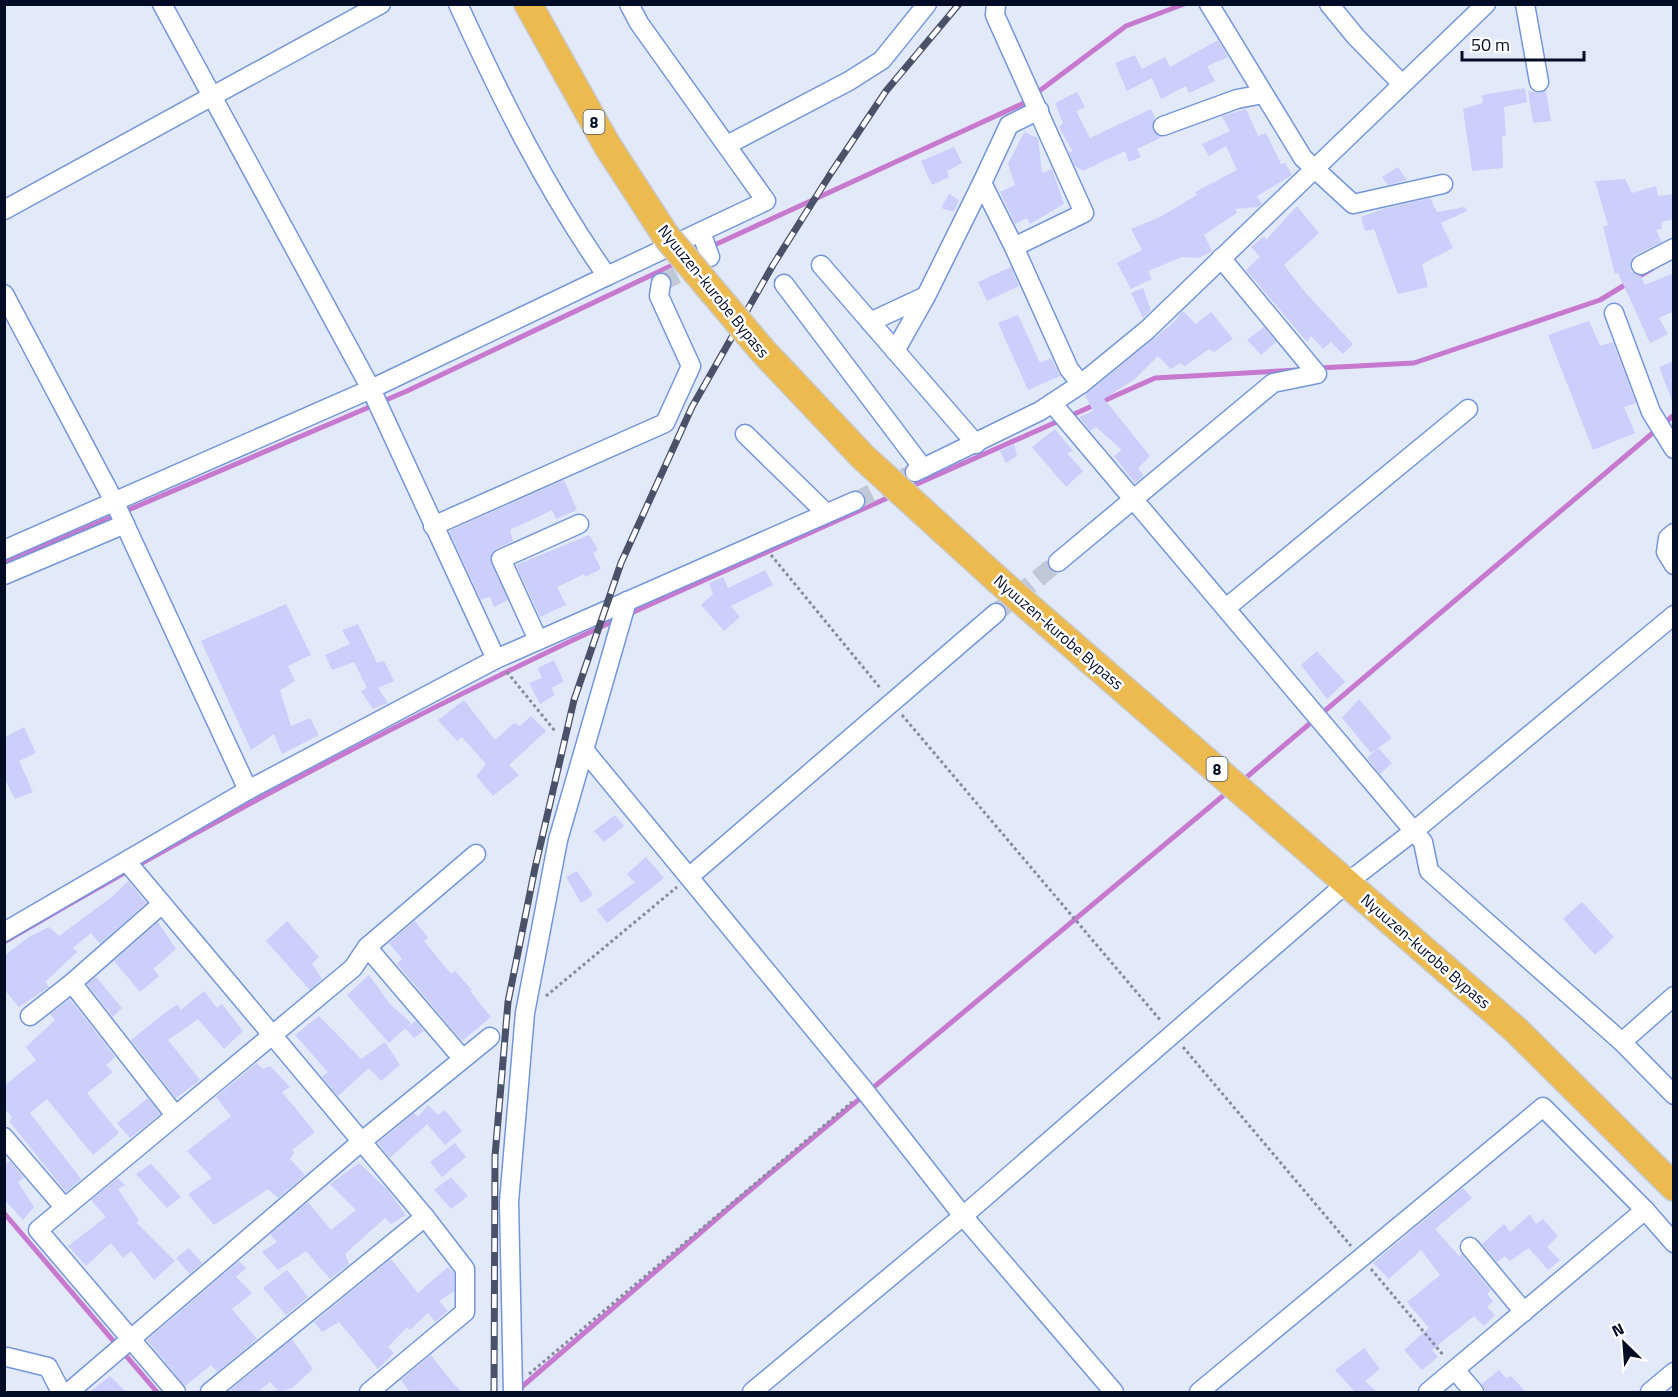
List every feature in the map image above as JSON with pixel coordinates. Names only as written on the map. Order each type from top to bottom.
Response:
[{"type":"highway","name":"Nyuuzen-kurobe Bypass","points":[[528,4],[607,145],[666,236],[762,351],[863,457],[999,581],[1516,1030],[1674,1187]]},
{"type":"street","points":[[162,4],[371,389],[496,659]]},
{"type":"street","points":[[4,210],[381,4]]},
{"type":"street","points":[[458,4],[506,107],[585,246],[607,276]]},
{"type":"street","points":[[4,550],[371,389],[766,201],[639,23],[629,4]]},
{"type":"street","points":[[727,145],[849,81],[882,60],[927,4]]},
{"type":"street","points":[[996,4],[995,15],[1084,213],[1014,247]]},
{"type":"street","points":[[1209,4],[1303,158],[1353,204],[1443,184]]},
{"type":"street","points":[[1329,4],[1356,37],[1402,84]]},
{"type":"street","points":[[1525,4],[1539,82]]},
{"type":"street","points":[[784,284],[919,470],[976,444],[1052,404],[1081,384],[1147,330],[1480,7]]},
{"type":"street","points":[[1163,126],[1237,99],[1263,94]]},
{"type":"street","points":[[895,351],[926,296],[1009,125],[1039,110]]},
{"type":"street","points":[[982,183],[1014,247],[1069,369],[1081,384]]},
{"type":"street","points":[[701,232],[710,257]]},
{"type":"street","points":[[1641,265],[1674,248]]},
{"type":"street","points":[[1058,562],[1274,383],[1317,374],[1221,258]]},
{"type":"street","points":[[821,266],[976,444]]},
{"type":"street","points":[[434,526],[665,423],[691,366],[660,296],[661,283]]},
{"type":"street","points":[[4,294],[115,502],[248,790]]},
{"type":"street","points":[[870,322],[926,296]]},
{"type":"street","points":[[1614,313],[1652,412],[1674,449]]},
{"type":"street","points":[[1052,404],[1423,842],[1429,871],[1622,1042],[1674,1095]]},
{"type":"street","points":[[1226,608],[1468,409]]},
{"type":"street","points":[[745,434],[826,513]]},
{"type":"street","points":[[4,932],[248,790],[496,659],[855,501]]},
{"type":"street","points":[[4,575],[125,524]]},
{"type":"street","points":[[538,640],[501,559],[579,524]]},
{"type":"street","points":[[1674,533],[1668,538],[1666,552],[1674,565]]},
{"type":"street","points":[[513,1390],[509,1202],[525,1013],[558,840],[627,601]]},
{"type":"street","points":[[690,876],[996,614]]},
{"type":"street","points":[[752,1392],[963,1216],[1348,882],[1414,831],[1674,615]]},
{"type":"street","points":[[585,751],[865,1091],[963,1216],[1113,1392]]},
{"type":"street","points":[[176,1392],[38,1230],[353,968],[367,947],[476,854]]},
{"type":"street","points":[[127,862],[465,1269],[465,1312],[390,1386],[369,1392]]},
{"type":"street","points":[[30,1016],[72,983],[162,904]]},
{"type":"street","points":[[367,947],[462,1058]]},
{"type":"street","points":[[72,983],[175,1115]]},
{"type":"street","points":[[1622,1042],[1674,996]]},
{"type":"street","points":[[69,1392],[360,1142],[490,1037]]},
{"type":"street","points":[[1199,1392],[1543,1107],[1645,1210],[1674,1243]]},
{"type":"street","points":[[4,1137],[64,1207]]},
{"type":"street","points":[[1428,1392],[1645,1210]]},
{"type":"street","points":[[210,1392],[424,1217]]},
{"type":"street","points":[[1470,1247],[1524,1312]]},
{"type":"street","points":[[7,1358],[48,1367],[61,1392]]},
{"type":"street","points":[[1455,1370],[1474,1392]]},
{"type":"street","points":[[1650,1392],[1674,1372]]},
{"type":"path","points":[[760,542],[892,703],[1455,1370]]},
{"type":"path","points":[[496,659],[555,731]]},
{"type":"path","points":[[525,1013],[690,876]]},
{"type":"path","points":[[513,1390],[865,1091]]},
{"type":"building","points":[[1218,40],[1228,57],[1207,66],[1215,81],[1189,93],[1186,86],[1161,99],[1152,78],[1127,91],[1115,63],[1135,55],[1142,69],[1165,57],[1170,67]]},
{"type":"building","points":[[1525,88],[1527,102],[1504,107],[1506,135],[1502,137],[1503,168],[1472,171],[1463,109],[1483,103],[1482,95]]},
{"type":"building","points":[[1546,90],[1551,121],[1533,123],[1528,91],[1540,93]]},
{"type":"building","points":[[1077,92],[1085,107],[1076,111],[1090,138],[1151,109],[1155,118],[1153,130],[1162,137],[1137,149],[1141,157],[1129,162],[1125,151],[1083,171],[1075,166],[1068,151],[1073,152],[1059,127],[1063,123],[1055,103]]},
{"type":"building","points":[[1246,109],[1258,136],[1266,133],[1281,164],[1285,163],[1292,175],[1257,196],[1262,204],[1258,207],[1235,209],[1237,213],[1204,235],[1212,251],[1199,258],[1182,257],[1148,271],[1152,279],[1131,289],[1117,263],[1142,250],[1131,229],[1160,217],[1197,195],[1195,192],[1237,170],[1226,146],[1209,156],[1202,144],[1230,131],[1222,116]]},
{"type":"building","points":[[1024,132],[1038,138],[1042,173],[1052,169],[1064,204],[1030,224],[1027,218],[1015,224],[1000,192],[1015,185],[1008,164]]},
{"type":"building","points":[[954,147],[962,163],[947,171],[949,177],[932,185],[921,161]]},
{"type":"building","points":[[1398,167],[1407,180],[1388,185],[1382,177]]},
{"type":"building","points":[[1625,179],[1632,193],[1656,186],[1658,196],[1674,194],[1674,219],[1661,222],[1662,229],[1656,230],[1662,242],[1635,255],[1630,264],[1631,271],[1641,276],[1645,285],[1674,273],[1674,311],[1659,318],[1668,334],[1650,343],[1618,273],[1615,274],[1603,227],[1608,225],[1595,181]]},
{"type":"building","points":[[949,194],[959,200],[954,212],[941,208]]},
{"type":"building","points":[[1430,198],[1437,212],[1465,207],[1467,211],[1441,223],[1453,248],[1422,264],[1428,287],[1398,294],[1374,229],[1365,231],[1361,217],[1383,209]]},
{"type":"building","points":[[1297,206],[1319,233],[1284,265],[1304,291],[1353,344],[1343,354],[1331,342],[1323,349],[1311,336],[1307,342],[1246,270],[1260,257],[1251,247],[1264,236],[1266,240]]},
{"type":"building","points":[[1011,267],[1019,286],[987,301],[978,282]]},
{"type":"building","points":[[1143,288],[1151,310],[1143,318],[1131,293]]},
{"type":"building","points":[[1183,311],[1196,324],[1211,312],[1233,339],[1214,352],[1209,349],[1185,366],[1180,363],[1171,369],[1158,356],[1135,379],[1104,399],[1150,456],[1138,468],[1144,476],[1135,483],[1114,456],[1122,450],[1096,427],[1090,431],[1079,417],[1093,411],[1085,395],[1174,322]]},
{"type":"building","points":[[1018,315],[1040,363],[1051,358],[1060,376],[1028,390],[998,323]]},
{"type":"building","points":[[1589,321],[1600,346],[1613,342],[1636,403],[1624,407],[1635,433],[1593,450],[1548,335]]},
{"type":"building","points":[[1264,327],[1276,342],[1261,355],[1247,340]]},
{"type":"building","points":[[1674,361],[1674,403],[1673,403],[1659,367]]},
{"type":"building","points":[[1055,429],[1073,451],[1067,453],[1083,471],[1066,487],[1032,447]]},
{"type":"building","points":[[1014,444],[1017,456],[1006,463],[1000,451]]},
{"type":"building","points":[[564,480],[577,510],[556,519],[552,510],[510,530],[513,541],[496,549],[490,558],[508,600],[494,607],[490,596],[481,600],[449,531]]},
{"type":"building","points":[[589,535],[598,550],[593,553],[601,569],[585,577],[584,574],[557,587],[566,605],[540,617],[516,565]]},
{"type":"building","points":[[765,570],[773,585],[731,606],[740,617],[724,631],[701,605],[713,594],[709,583],[723,577],[728,588]]},
{"type":"building","points":[[286,604],[311,655],[288,666],[295,681],[280,690],[291,726],[310,718],[319,735],[282,754],[274,734],[251,750],[201,641]]},
{"type":"building","points":[[358,624],[377,663],[384,661],[394,681],[378,688],[388,703],[373,709],[361,691],[367,688],[354,662],[332,670],[325,655],[350,644],[342,630]]},
{"type":"building","points":[[1317,651],[1345,682],[1327,699],[1301,665]]},
{"type":"building","points":[[554,660],[564,682],[551,688],[555,695],[540,704],[529,683],[542,678],[538,668]]},
{"type":"building","points":[[1359,699],[1392,738],[1371,753],[1342,718]]},
{"type":"building","points":[[464,700],[495,740],[514,723],[520,726],[531,716],[546,731],[509,765],[519,775],[493,796],[476,776],[486,764],[462,737],[457,741],[438,720]]},
{"type":"building","points":[[24,727],[36,753],[19,761],[33,792],[15,799],[4,777],[4,738]]},
{"type":"building","points":[[1378,748],[1392,763],[1380,774],[1367,758]]},
{"type":"building","points":[[615,815],[624,826],[604,842],[594,831]]},
{"type":"building","points":[[646,857],[664,878],[607,923],[597,910],[635,882],[627,874]]},
{"type":"building","points":[[577,871],[593,895],[581,903],[566,877]]},
{"type":"building","points":[[128,881],[146,903],[100,944],[91,933],[73,948],[77,952],[45,982],[49,987],[19,1007],[4,989],[4,956],[29,937],[49,927],[59,936],[113,896]]},
{"type":"building","points":[[1582,902],[1614,937],[1595,955],[1563,919]]},
{"type":"building","points":[[287,921],[319,957],[312,964],[322,979],[310,990],[266,941]]},
{"type":"building","points":[[415,921],[428,938],[424,941],[451,974],[455,971],[472,990],[470,991],[491,1017],[462,1041],[397,964],[402,959],[389,943]]},
{"type":"building","points":[[158,922],[176,949],[153,969],[159,976],[140,992],[114,961]]},
{"type":"building","points":[[369,975],[390,1004],[411,1023],[389,1043],[347,995]]},
{"type":"building","points":[[96,977],[122,1008],[113,1017],[87,984]]},
{"type":"building","points":[[204,991],[217,1008],[222,1004],[243,1031],[224,1049],[198,1019],[168,1040],[200,1080],[176,1098],[131,1040],[178,1004],[181,1010]]},
{"type":"building","points":[[70,999],[115,1057],[106,1065],[113,1072],[87,1093],[119,1133],[93,1155],[47,1099],[30,1113],[81,1179],[66,1192],[10,1122],[12,1117],[4,1108],[4,1086],[36,1060],[26,1047],[55,1020],[50,1014]]},
{"type":"building","points":[[319,1016],[361,1059],[385,1042],[400,1065],[381,1081],[369,1068],[338,1096],[322,1077],[328,1072],[295,1035]]},
{"type":"building","points":[[416,1021],[424,1031],[414,1038],[405,1028]]},
{"type":"building","points":[[257,1063],[263,1069],[270,1066],[290,1087],[282,1092],[315,1132],[292,1150],[294,1153],[290,1159],[305,1175],[278,1198],[268,1189],[214,1225],[188,1194],[212,1178],[187,1151],[231,1116],[216,1097]]},
{"type":"building","points":[[148,1098],[160,1114],[130,1138],[117,1123]]},
{"type":"building","points":[[428,1105],[438,1115],[445,1110],[462,1131],[445,1145],[427,1124],[390,1158],[378,1143],[414,1113],[418,1117]]},
{"type":"building","points":[[455,1143],[466,1157],[442,1177],[430,1162]]},
{"type":"building","points":[[10,1161],[24,1178],[18,1182],[34,1207],[23,1220],[4,1199],[4,1162],[6,1164]]},
{"type":"building","points":[[359,1163],[388,1190],[406,1215],[391,1224],[385,1218],[345,1254],[349,1264],[330,1279],[306,1251],[278,1270],[262,1252],[277,1242],[270,1234],[308,1202],[331,1230],[356,1210],[330,1184]]},
{"type":"building","points":[[151,1164],[181,1197],[167,1208],[136,1174]]},
{"type":"building","points":[[451,1177],[468,1196],[451,1209],[434,1190]]},
{"type":"building","points":[[118,1178],[125,1185],[118,1189],[139,1220],[137,1223],[175,1261],[154,1280],[131,1251],[123,1258],[111,1243],[86,1266],[68,1246],[106,1217],[91,1200]]},
{"type":"building","points":[[1463,1188],[1472,1198],[1435,1229],[1459,1256],[1461,1254],[1491,1290],[1487,1294],[1493,1301],[1487,1307],[1495,1315],[1484,1326],[1474,1316],[1432,1350],[1438,1357],[1422,1370],[1404,1350],[1429,1328],[1407,1302],[1440,1275],[1421,1250],[1389,1279],[1373,1263]]},
{"type":"building","points":[[1530,1214],[1536,1224],[1543,1219],[1558,1236],[1547,1247],[1560,1260],[1548,1270],[1529,1248],[1510,1261],[1505,1256],[1497,1262],[1482,1244],[1504,1224],[1510,1232]]},
{"type":"building","points":[[189,1248],[202,1263],[190,1274],[176,1258]]},
{"type":"building","points":[[391,1259],[418,1293],[448,1267],[454,1273],[454,1291],[439,1301],[448,1311],[435,1322],[428,1313],[410,1330],[407,1327],[388,1347],[394,1353],[378,1369],[339,1322],[322,1332],[314,1322]]},
{"type":"building","points":[[239,1261],[246,1268],[236,1277],[252,1293],[232,1309],[257,1339],[217,1372],[211,1365],[185,1386],[147,1340]]},
{"type":"building","points":[[287,1270],[308,1297],[286,1315],[263,1288]]},
{"type":"building","points":[[292,1339],[313,1369],[292,1388],[279,1392],[270,1382],[257,1392],[234,1392],[231,1389]]},
{"type":"building","points":[[1364,1348],[1380,1369],[1365,1381],[1377,1392],[1355,1392],[1335,1370]]},
{"type":"building","points":[[431,1355],[462,1392],[410,1392],[401,1380]]},
{"type":"building","points":[[1499,1370],[1506,1378],[1511,1376],[1526,1392],[1485,1392],[1482,1384]]},
{"type":"building","points":[[110,1376],[126,1392],[90,1392]]},
{"type":"waterway","points":[[710,247],[1022,104],[1126,26],[1184,4]]},
{"type":"waterway","points":[[4,563],[407,391],[677,263]]},
{"type":"waterway","points":[[1319,368],[1414,363],[1600,300],[1653,268]]},
{"type":"waterway","points":[[908,488],[1155,378],[1298,370]]},
{"type":"waterway","points":[[1242,781],[1674,415]]},
{"type":"waterway","points":[[629,614],[894,495]]},
{"type":"waterway","points":[[4,942],[307,773],[462,694],[618,619]]},
{"type":"waterway","points":[[517,1391],[736,1202],[1230,790]]},
{"type":"waterway","points":[[4,1213],[157,1392]]},
{"type":"tunnel","points":[[661,283],[699,263]]},
{"type":"tunnel","points":[[855,501],[915,472]]},
{"type":"tunnel","points":[[996,613],[1058,562]]},
{"type":"railway","points":[[494,1392],[495,1156],[508,1002],[535,868],[574,700],[621,563],[692,407],[773,265],[831,173],[886,91],[959,4]]}]
